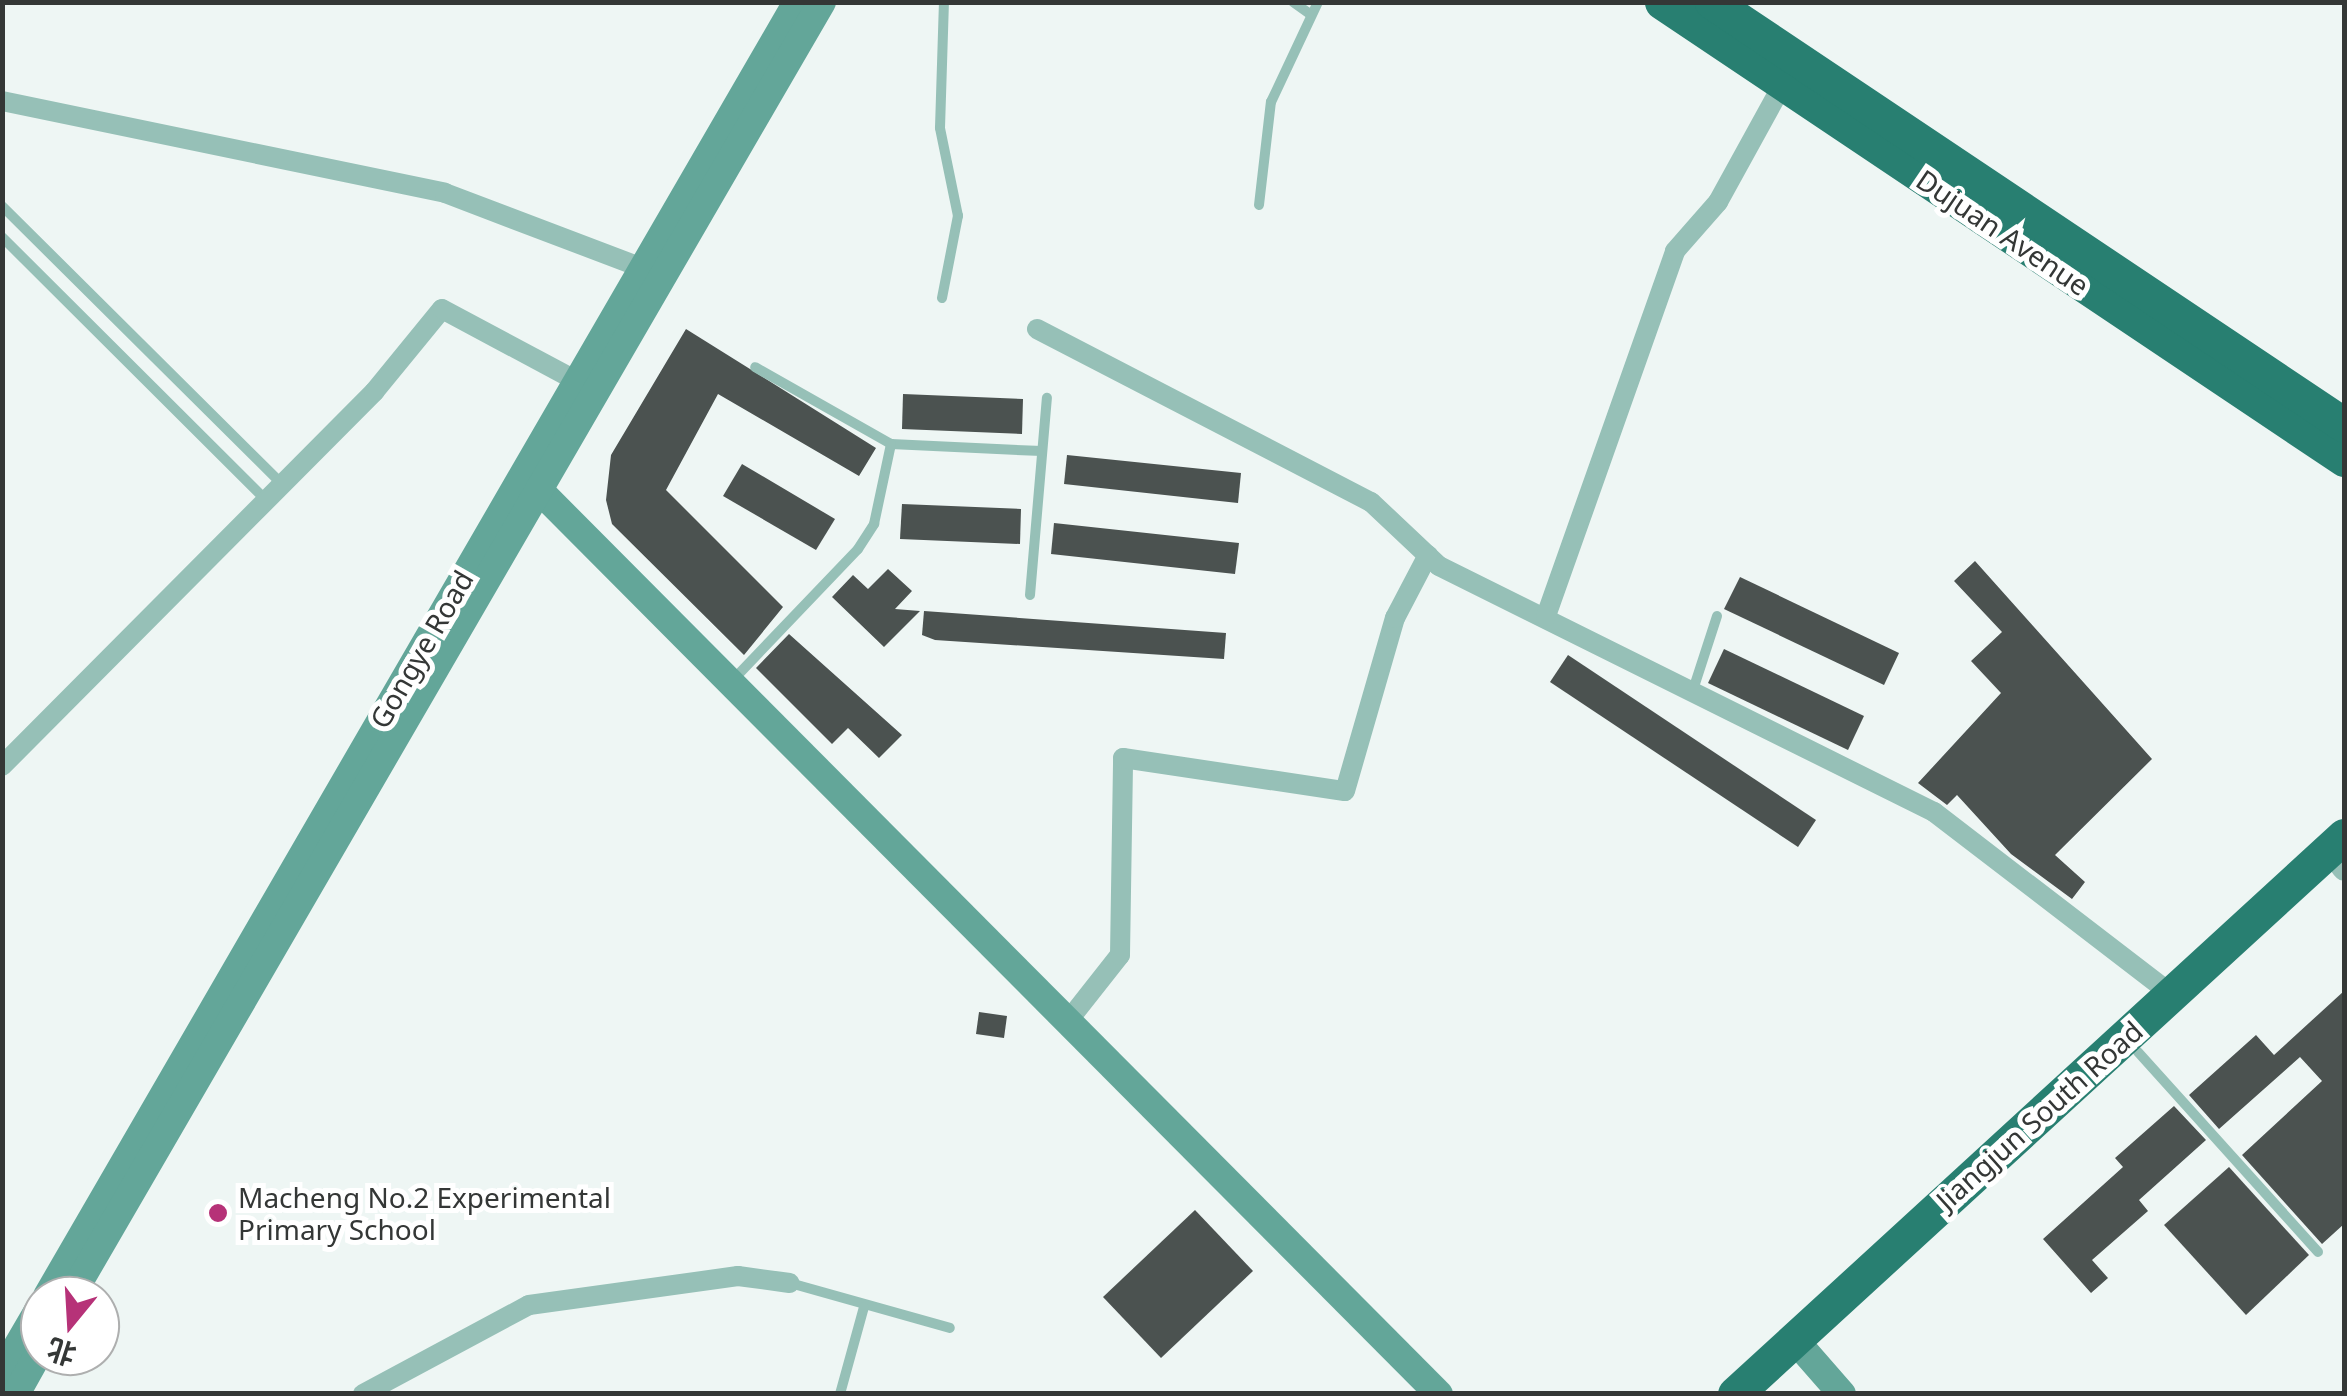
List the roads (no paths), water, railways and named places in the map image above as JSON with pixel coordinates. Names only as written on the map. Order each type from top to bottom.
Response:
[{"type":"highway","name":"Dujuan Avenue","points":[[1662,2],[2344,459]]},
{"type":"highway","name":"Dujuan Avenue","points":[[1712,2],[2344,425]]},
{"type":"highway","name":"Jiangjun South Road","points":[[1734,1394],[2172,994],[2344,860]]},
{"type":"highway","name":"Jiangjun South Road","points":[[1764,1394],[2344,860]]},
{"type":"main road","name":"Gongye Road","points":[[82,1276],[531,481],[577,380],[798,2]]},
{"type":"main road","name":"Gongye Road","points":[[58,1276],[531,481],[822,2]]},
{"type":"main road","points":[[531,481],[1439,1394]]},
{"type":"main road","points":[[2,1372],[20,1341]]},
{"type":"main road","points":[[1806,1354],[1842,1394]]},
{"type":"street","points":[[1546,616],[1675,251],[1718,202],[1783,84]]},
{"type":"street","points":[[2,101],[445,193],[642,268]]},
{"type":"street","points":[[2,766],[282,484],[442,308],[577,380]]},
{"type":"street","points":[[1038,329],[1371,502],[1428,556],[1692,694],[1934,812],[2172,994]]},
{"type":"street","points":[[1068,1020],[1120,955],[1123,758],[1346,791],[1395,618],[1428,556]]},
{"type":"street","points":[[363,1394],[529,1305],[738,1276],[790,1283]]},
{"type":"lane","points":[[942,298],[958,216],[940,128],[944,2]]},
{"type":"lane","points":[[1293,2],[1310,14]]},
{"type":"lane","points":[[1259,205],[1272,102],[1318,2]]},
{"type":"lane","points":[[2,206],[282,484]]},
{"type":"lane","points":[[2,238],[266,500]]},
{"type":"lane","points":[[755,367],[891,444],[1042,451]]},
{"type":"lane","points":[[1030,595],[1047,398]]},
{"type":"lane","points":[[731,682],[858,549],[874,524],[891,444]]},
{"type":"lane","points":[[1692,694],[1717,616]]},
{"type":"lane","points":[[2138,1052],[2318,1252]]},
{"type":"lane","points":[[790,1283],[864,1307],[950,1328]]},
{"type":"lane","points":[[840,1394],[864,1307]]},
{"type":"place","name":"Macheng No.2 Experimental Primary School","points":[[218,1213]]}]
